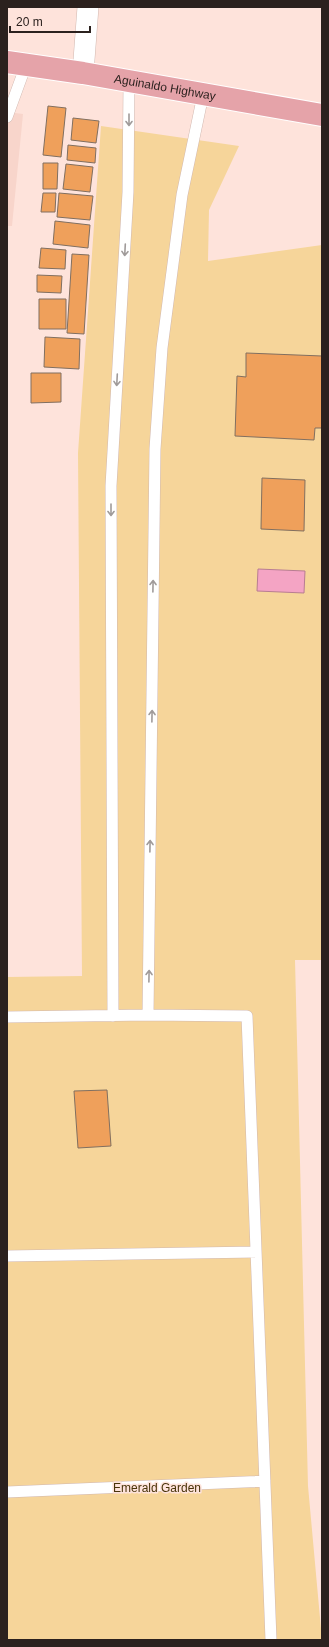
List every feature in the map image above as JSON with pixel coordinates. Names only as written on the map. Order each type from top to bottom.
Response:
[{"type":"main road","name":"Aguinaldo Highway","points":[[16,64],[83,73],[322,115]]},
{"type":"street","points":[[83,73],[88,7]]},
{"type":"lane","points":[[7,117],[16,64]]},
{"type":"lane","points":[[113,1016],[111,486],[128,192],[129,81]]},
{"type":"lane","points":[[148,1015],[155,448],[162,348],[182,195],[203,95]]},
{"type":"lane","points":[[7,1017],[148,1015],[248,1016],[271,1640]]},
{"type":"lane","points":[[7,1256],[256,1252]]},
{"type":"lane","points":[[7,1492],[265,1481]]},
{"type":"shaded area","points":[[7,112],[23,114],[12,226],[7,226]]},
{"type":"shaded area","points":[[258,569],[305,571],[304,593],[257,591]]},
{"type":"green space","name":"Emerald Garden","points":[[101,126],[239,146],[209,210],[208,261],[322,245],[322,960],[295,960],[308,1486],[322,1640],[7,1640],[7,977],[82,976],[78,453]]},
{"type":"building","points":[[48,106],[66,108],[61,157],[43,155]]},
{"type":"building","points":[[73,118],[99,121],[96,143],[71,140]]},
{"type":"building","points":[[68,145],[96,148],[95,163],[67,160]]},
{"type":"building","points":[[43,163],[58,163],[57,189],[43,189]]},
{"type":"building","points":[[66,164],[93,167],[90,192],[63,189]]},
{"type":"building","points":[[43,193],[56,193],[55,212],[41,212]]},
{"type":"building","points":[[59,193],[93,196],[90,220],[57,217]]},
{"type":"building","points":[[55,221],[90,225],[88,248],[53,244]]},
{"type":"building","points":[[41,248],[66,250],[65,269],[39,268]]},
{"type":"building","points":[[72,254],[89,255],[84,334],[67,333]]},
{"type":"building","points":[[37,275],[62,276],[61,293],[37,292]]},
{"type":"building","points":[[39,299],[66,299],[66,329],[39,329]]},
{"type":"building","points":[[45,337],[80,339],[79,369],[44,367]]},
{"type":"building","points":[[246,353],[322,356],[322,428],[315,428],[314,440],[235,436],[237,376],[246,377]]},
{"type":"building","points":[[31,373],[61,373],[61,402],[31,403]]},
{"type":"building","points":[[262,478],[305,480],[304,531],[261,529]]},
{"type":"building","points":[[107,1090],[111,1146],[78,1148],[74,1091]]}]
